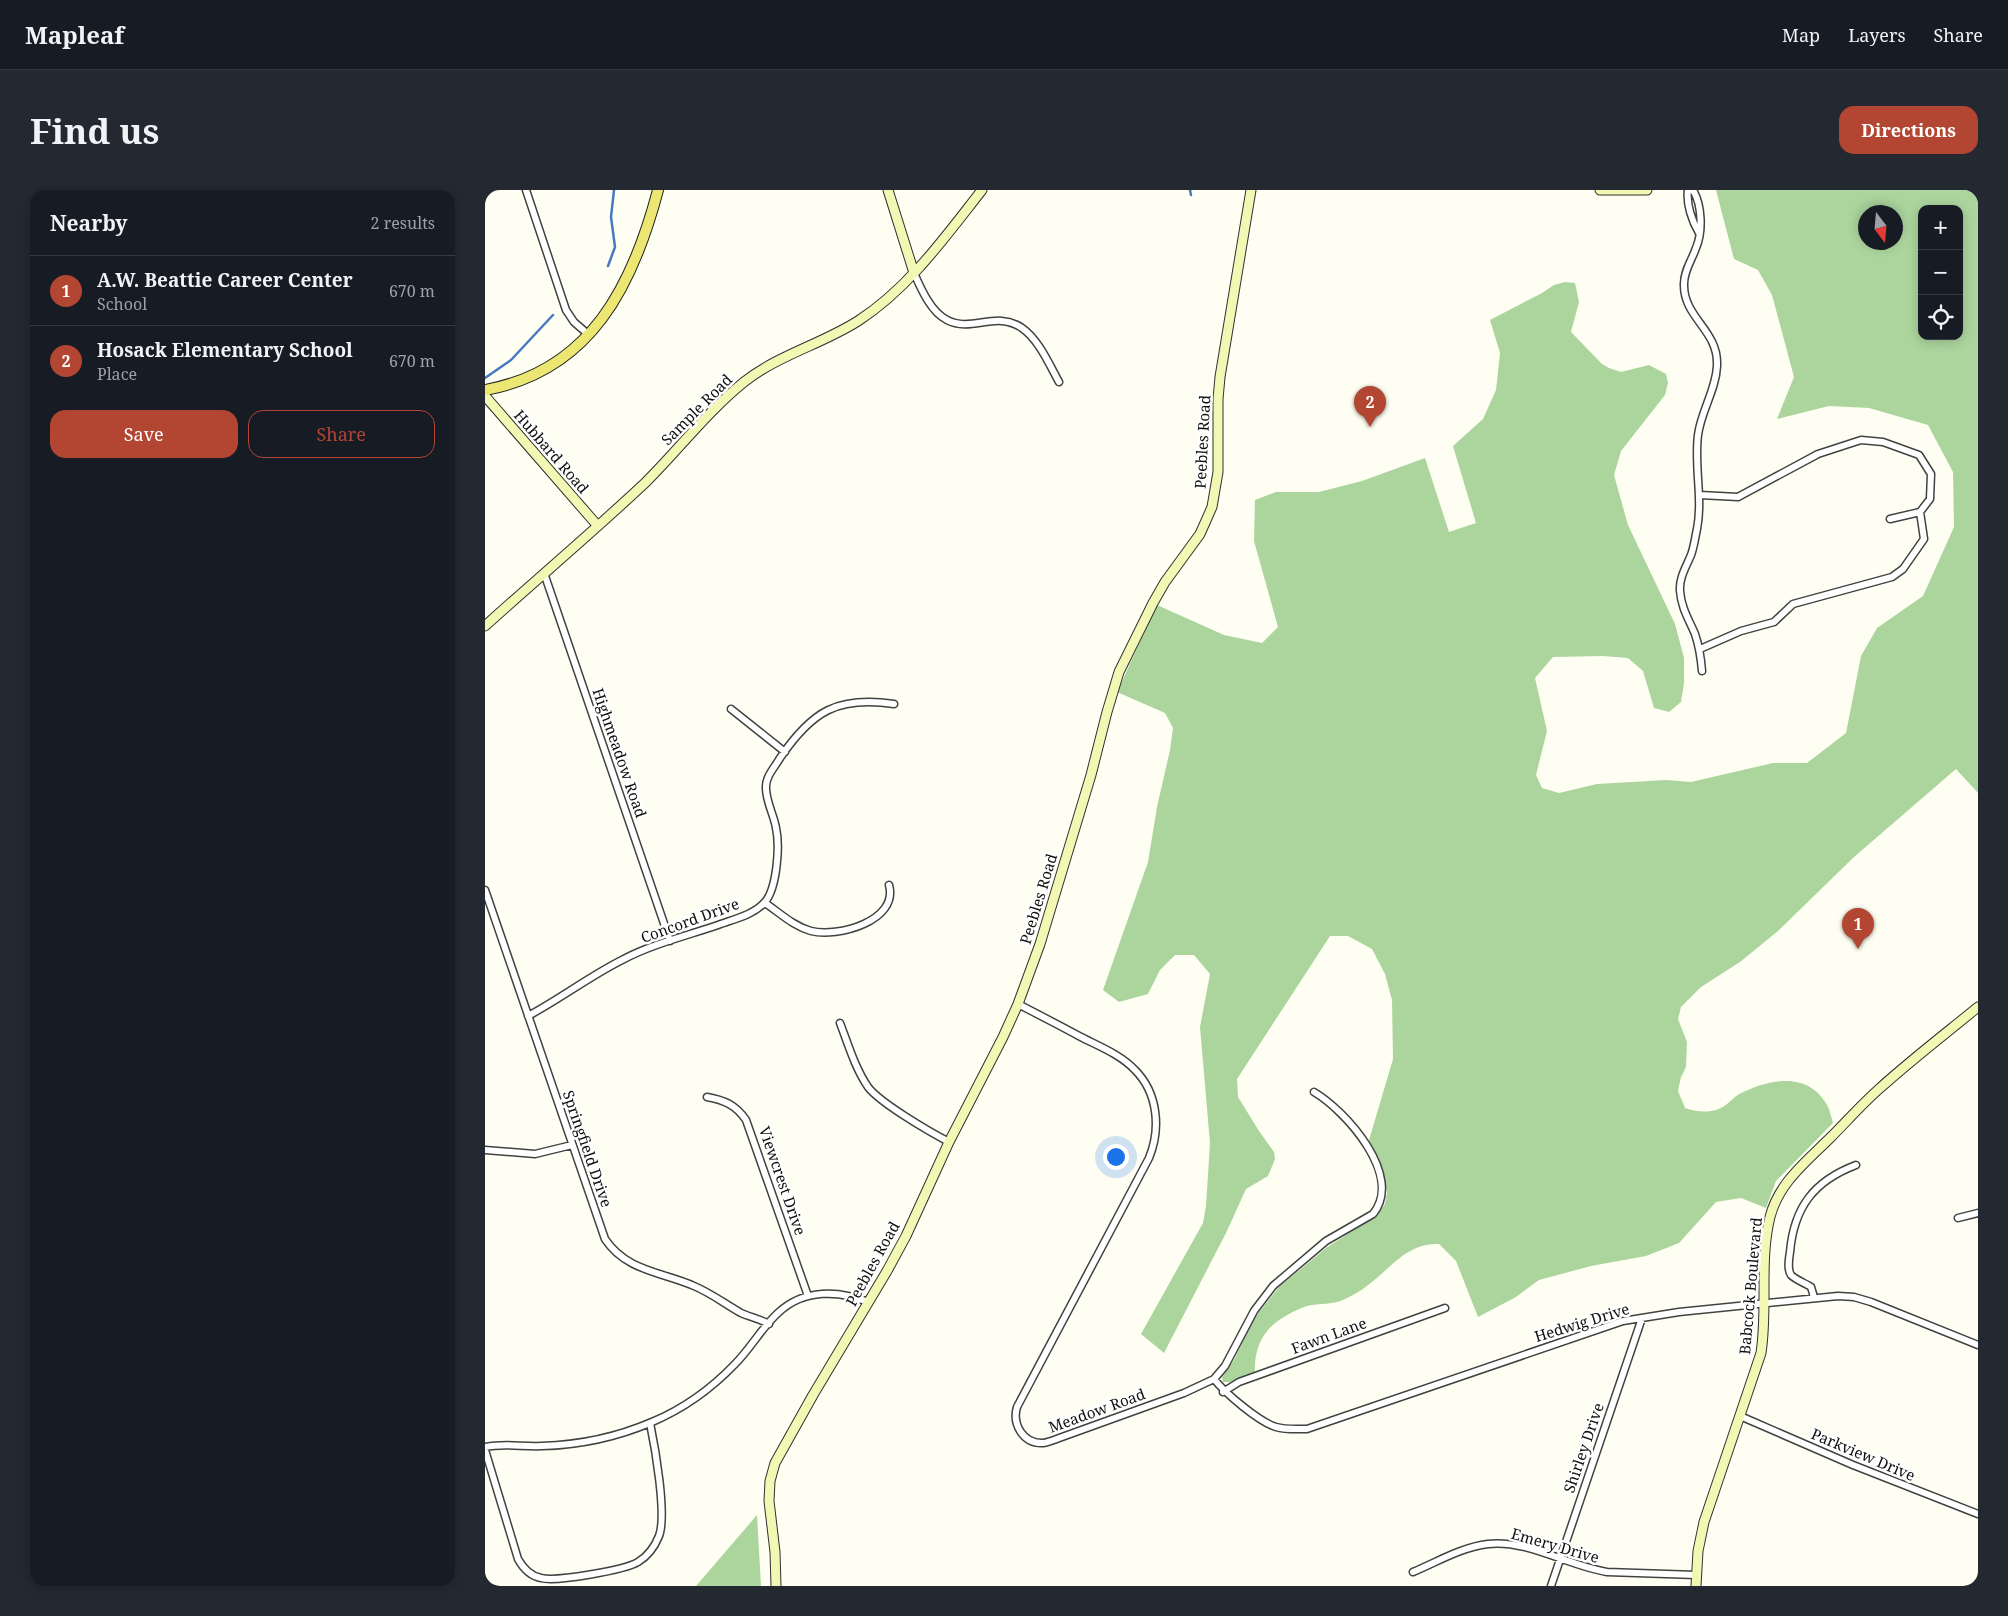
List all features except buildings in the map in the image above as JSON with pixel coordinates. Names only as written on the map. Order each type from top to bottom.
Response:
[{"type":"main road","points":[[485,390],[515,382],[542,371],[571,352],[589,335],[623,284],[646,229],[658,190]]},
{"type":"street","points":[[526,190],[565,310],[574,322],[589,335]]},
{"type":"street","points":[[888,190],[914,274],[931,303],[946,320],[964,324],[1004,320],[1024,329],[1037,344],[1059,382]]},
{"type":"street","name":"Sample Road","points":[[485,626],[647,481],[719,405],[746,381],[776,362],[857,322],[882,303],[914,274],[982,190]]},
{"type":"street","name":"Peebles Road","points":[[776,1586],[775,1552],[769,1501],[770,1481],[775,1463],[906,1236],[949,1142],[1018,1004],[1040,944],[1089,782],[1119,672],[1153,603],[1165,582],[1200,534],[1212,507],[1218,472],[1218,399],[1220,377],[1251,190]]},
{"type":"street","points":[[1600,190],[1647,190]]},
{"type":"street","points":[[1688,190],[1687,197],[1693,224],[1699,233]]},
{"type":"street","points":[[1693,190],[1702,222],[1697,248],[1685,272],[1685,298],[1692,312],[1708,333],[1717,356],[1715,378],[1702,414],[1698,434],[1697,465],[1700,495],[1697,528],[1691,553],[1680,583],[1683,608],[1700,649],[1702,671]]},
{"type":"street","name":"Hubbard Road","points":[[485,396],[597,526]]},
{"type":"street","points":[[1700,495],[1738,497],[1818,454],[1861,440],[1883,442],[1919,455],[1931,474],[1930,498],[1920,512],[1890,519]]},
{"type":"street","points":[[1700,649],[1741,631],[1774,622],[1793,604],[1892,577],[1903,569],[1924,540],[1920,512]]},
{"type":"street","name":"Highmeadow Road","points":[[544,573],[670,941]]},
{"type":"street","points":[[889,885],[890,897],[882,910],[867,923],[842,932],[822,933],[803,928],[765,902],[773,890],[777,838],[765,787],[769,775],[808,724],[842,704],[862,701],[894,704]]},
{"type":"street","points":[[731,709],[785,752]]},
{"type":"street","name":"Springfield Drive","points":[[485,890],[605,1239],[617,1253],[637,1267],[692,1284],[743,1314],[769,1324]]},
{"type":"street","name":"Concord Drive","points":[[528,1016],[621,961],[670,941],[742,916],[765,902]]},
{"type":"street","name":"Meadow Road","points":[[1018,1004],[1108,1051],[1135,1070],[1146,1086],[1154,1104],[1156,1131],[1154,1146],[1146,1166],[1017,1407],[1015,1417],[1017,1428],[1023,1436],[1032,1441],[1047,1442],[1185,1393],[1214,1380]]},
{"type":"street","name":"Babcock Boulevard","points":[[1696,1586],[1698,1551],[1704,1522],[1761,1353],[1764,1332],[1765,1266],[1769,1224],[1775,1202],[1783,1187],[1801,1166],[1878,1090],[1978,1007]]},
{"type":"street","points":[[840,1023],[856,1064],[869,1088],[895,1109],[949,1142]]},
{"type":"street","points":[[1214,1380],[1225,1366],[1254,1311],[1273,1286],[1326,1241],[1373,1214],[1380,1201],[1381,1182],[1369,1149],[1350,1121],[1327,1100],[1314,1092]]},
{"type":"street","name":"Viewcrest Drive","points":[[707,1097],[729,1103],[746,1120],[808,1296]]},
{"type":"street","points":[[485,1150],[535,1154],[572,1144]]},
{"type":"street","points":[[1814,1298],[1814,1290],[1795,1278],[1789,1269],[1790,1248],[1795,1221],[1805,1201],[1821,1184],[1833,1175],[1856,1165]]},
{"type":"street","points":[[1959,1218],[1978,1212]]},
{"type":"street","points":[[650,1423],[662,1507],[661,1530],[656,1544],[646,1556],[633,1565],[620,1569],[553,1579],[541,1578],[529,1572],[518,1559],[485,1449],[574,1444],[650,1423],[688,1402],[718,1380],[748,1350],[786,1306],[808,1296],[838,1294],[868,1302]]},
{"type":"street","name":"Hedwig Drive","points":[[1214,1380],[1223,1392],[1274,1427],[1291,1430],[1307,1429],[1623,1322],[1679,1312],[1846,1296],[1862,1300],[1978,1345]]},
{"type":"street","name":"Fawn Lane","points":[[1223,1392],[1239,1382],[1445,1308]]},
{"type":"street","name":"Shirley Drive","points":[[1551,1586],[1642,1318]]},
{"type":"street","name":"Parkview Drive","points":[[1740,1416],[1952,1506],[1978,1514]]},
{"type":"street","name":"Emery Drive","points":[[1413,1572],[1468,1549],[1487,1544],[1501,1544],[1522,1547],[1559,1560],[1607,1572],[1696,1576]]},
{"type":"green space","points":[[1716,190],[1978,190],[1978,793],[1956,769],[1854,857],[1778,931],[1740,962],[1701,987],[1681,1007],[1678,1019],[1687,1042],[1686,1067],[1681,1077],[1678,1091],[1685,1108],[1702,1111],[1719,1109],[1738,1095],[1752,1088],[1764,1084],[1788,1081],[1810,1087],[1819,1094],[1828,1107],[1833,1123],[1776,1181],[1766,1208],[1741,1198],[1716,1202],[1679,1243],[1646,1256],[1591,1266],[1539,1280],[1516,1297],[1478,1317],[1456,1261],[1439,1244],[1428,1244],[1418,1247],[1400,1257],[1365,1287],[1351,1296],[1341,1301],[1307,1306],[1281,1319],[1271,1326],[1259,1344],[1255,1362],[1255,1373],[1230,1382],[1223,1382],[1222,1377],[1234,1360],[1253,1320],[1279,1287],[1326,1248],[1377,1215],[1385,1204],[1387,1193],[1383,1171],[1369,1140],[1393,1059],[1392,1000],[1385,974],[1372,949],[1348,936],[1330,936],[1237,1079],[1238,1097],[1274,1152],[1275,1159],[1268,1176],[1246,1189],[1226,1233],[1164,1353],[1141,1334],[1203,1223],[1206,1206],[1210,1143],[1200,1027],[1210,974],[1194,955],[1175,955],[1160,970],[1148,994],[1119,1002],[1103,990],[1148,862],[1157,807],[1170,750],[1173,728],[1165,713],[1117,692],[1157,605],[1224,635],[1262,643],[1278,627],[1254,541],[1255,500],[1276,492],[1319,492],[1362,481],[1425,458],[1449,532],[1476,523],[1453,446],[1483,419],[1496,390],[1500,353],[1490,320],[1554,285],[1565,282],[1575,283],[1579,302],[1571,332],[1602,364],[1621,372],[1649,365],[1666,374],[1668,383],[1665,395],[1621,451],[1614,475],[1628,525],[1675,624],[1684,658],[1684,683],[1681,702],[1669,712],[1654,708],[1643,671],[1628,658],[1603,656],[1553,657],[1535,678],[1547,731],[1536,775],[1542,788],[1559,793],[1597,784],[1666,780],[1691,782],[1773,763],[1807,763],[1846,733],[1861,656],[1877,628],[1923,596],[1954,527],[1953,472],[1928,425],[1869,408],[1829,406],[1777,419],[1794,377],[1772,295],[1758,270],[1734,259]]},
{"type":"green space","points":[[757,1515],[761,1586],[696,1586]]},
{"type":"waterway","points":[[608,266],[615,247],[611,217],[614,190]]},
{"type":"waterway","points":[[1190,190],[1191,195]]},
{"type":"waterway","points":[[485,378],[511,360],[553,315]]},
{"type":"place","name":"Hosack Elementary School","points":[[1370,427]]},
{"type":"place","name":"A.W. Beattie Career Center","points":[[1858,949]]}]
